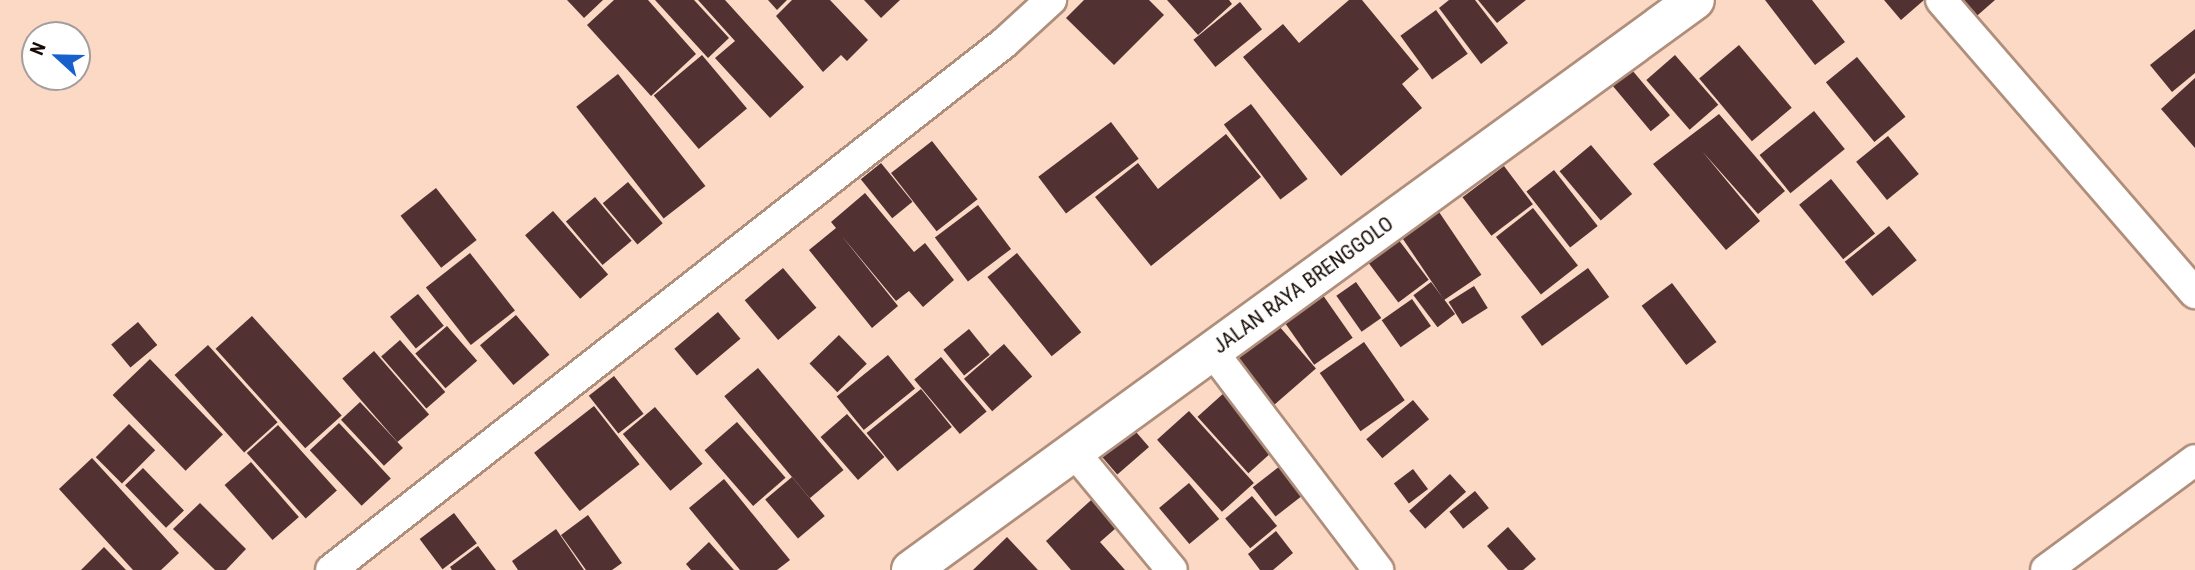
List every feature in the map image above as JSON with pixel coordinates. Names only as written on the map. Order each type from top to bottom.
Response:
[{"type":"main road","name":"JALAN RAYA BRENGGOLO","points":[[911,570],[1695,0]]},
{"type":"street","points":[[331,570],[1004,43],[1052,0]]},
{"type":"street","points":[[1941,0],[2195,293]]},
{"type":"street","points":[[1212,351],[1378,570]]},
{"type":"street","points":[[1074,452],[1172,570]]},
{"type":"street","points":[[2046,570],[2195,460]]},
{"type":"building","points":[[567,0],[603,0],[584,18]]},
{"type":"building","points":[[614,0],[648,0],[696,54],[651,96],[587,25]]},
{"type":"building","points":[[655,0],[694,0],[729,38],[708,58]]},
{"type":"building","points":[[698,0],[725,0],[804,87],[770,118],[715,58],[735,41]]},
{"type":"building","points":[[768,0],[787,0],[777,10]]},
{"type":"building","points":[[792,0],[830,0],[868,40],[847,61],[841,55],[823,72],[776,16]]},
{"type":"building","points":[[864,0],[900,0],[881,18]]},
{"type":"building","points":[[1084,0],[1149,0],[1164,15],[1114,65],[1066,18]]},
{"type":"building","points":[[1167,0],[1229,0],[1232,4],[1198,35]]},
{"type":"building","points":[[1349,0],[1362,0],[1419,69],[1402,84],[1422,108],[1341,176],[1243,57],[1283,24],[1299,43]]},
{"type":"building","points":[[1449,0],[1475,0],[1508,43],[1481,64],[1439,8]]},
{"type":"building","points":[[1478,0],[1526,0],[1497,23]]},
{"type":"building","points":[[1765,0],[1812,0],[1845,42],[1815,65]]},
{"type":"building","points":[[1884,0],[1924,0],[1901,20]]},
{"type":"building","points":[[1952,0],[1995,0],[1971,21]]},
{"type":"building","points":[[1240,2],[1262,29],[1215,67],[1193,40]]},
{"type":"building","points":[[1436,10],[1468,54],[1432,80],[1400,36]]},
{"type":"building","points":[[2195,29],[2195,73],[2172,92],[2150,65]]},
{"type":"building","points":[[1739,45],[1792,108],[1752,141],[1699,78]]},
{"type":"building","points":[[702,55],[747,109],[699,149],[654,95]]},
{"type":"building","points":[[1675,55],[1718,105],[1690,130],[1646,80]]},
{"type":"building","points":[[1857,57],[1905,117],[1874,142],[1826,82]]},
{"type":"building","points":[[1632,70],[1670,115],[1651,131],[1613,86]]},
{"type":"building","points":[[618,74],[705,186],[664,219],[576,107]]},
{"type":"building","points":[[2195,78],[2195,148],[2161,109]]},
{"type":"building","points":[[1251,104],[1308,179],[1280,200],[1224,124]]},
{"type":"building","points":[[1814,111],[1845,149],[1790,193],[1760,155]]},
{"type":"building","points":[[1719,114],[1785,191],[1758,214],[1702,151],[1760,221],[1726,250],[1653,164]]},
{"type":"building","points":[[1111,122],[1139,159],[1066,214],[1038,177]]},
{"type":"building","points":[[1226,134],[1261,177],[1151,266],[1095,197],[1138,163],[1158,189]]},
{"type":"building","points":[[1888,136],[1919,174],[1887,200],[1856,162]]},
{"type":"building","points":[[932,141],[978,199],[937,231],[891,173]]},
{"type":"building","points":[[1591,145],[1632,194],[1601,220],[1560,171]]},
{"type":"building","points":[[881,163],[912,202],[892,218],[861,179]]},
{"type":"building","points":[[1504,166],[1533,204],[1491,236],[1462,197]]},
{"type":"building","points":[[1554,170],[1598,226],[1570,247],[1526,192]]},
{"type":"building","points":[[1831,179],[1875,233],[1843,259],[1799,205]]},
{"type":"building","points":[[628,182],[663,223],[637,245],[603,203]]},
{"type":"building","points":[[436,188],[477,240],[441,268],[401,216]]},
{"type":"building","points":[[865,193],[914,252],[925,243],[954,280],[923,307],[909,291],[896,301],[841,235],[898,306],[872,328],[809,250],[836,228],[831,222]]},
{"type":"building","points":[[595,197],[632,241],[603,265],[566,221]]},
{"type":"building","points":[[978,205],[1011,249],[968,281],[935,237]]},
{"type":"building","points":[[1435,206],[1481,275],[1444,300],[1398,231]]},
{"type":"building","points":[[1533,208],[1578,266],[1541,294],[1496,237]]},
{"type":"building","points":[[553,211],[608,274],[580,299],[525,235]]},
{"type":"building","points":[[1889,226],[1917,260],[1872,296],[1845,262]]},
{"type":"building","points":[[1395,235],[1429,280],[1398,303],[1365,258]]},
{"type":"building","points":[[470,253],[515,311],[471,345],[426,287]]},
{"type":"building","points":[[1017,253],[1081,332],[1052,356],[987,277]]},
{"type":"building","points":[[783,268],[816,308],[778,340],[745,300]]},
{"type":"building","points":[[1588,268],[1609,297],[1542,346],[1521,317]]},
{"type":"building","points":[[1356,282],[1381,318],[1362,332],[1336,296]]},
{"type":"building","points":[[1431,282],[1455,314],[1438,327],[1413,295]]},
{"type":"building","points":[[1672,283],[1717,342],[1686,365],[1642,306]]},
{"type":"building","points":[[1474,286],[1488,308],[1462,324],[1449,302]]},
{"type":"building","points":[[1320,291],[1353,338],[1314,365],[1281,318]]},
{"type":"building","points":[[418,294],[444,326],[416,349],[390,317]]},
{"type":"building","points":[[1412,299],[1431,326],[1401,347],[1382,320]]},
{"type":"building","points":[[718,312],[740,339],[697,375],[674,349]]},
{"type":"building","points":[[516,315],[549,355],[513,385],[480,345]]},
{"type":"building","points":[[252,316],[342,416],[305,448],[216,349]]},
{"type":"building","points":[[1272,318],[1316,369],[1266,412],[1222,361]]},
{"type":"building","points":[[138,322],[157,345],[130,367],[111,344]]},
{"type":"building","points":[[447,326],[477,361],[445,388],[415,354]]},
{"type":"building","points":[[969,329],[990,355],[964,375],[943,350]]},
{"type":"building","points":[[839,335],[867,364],[837,392],[810,363]]},
{"type":"building","points":[[400,340],[445,392],[426,408],[381,356]]},
{"type":"building","points":[[1364,342],[1405,400],[1360,431],[1320,373]]},
{"type":"building","points":[[1004,344],[1032,376],[992,411],[964,379]]},
{"type":"building","points":[[208,345],[278,422],[244,452],[175,375]]},
{"type":"building","points":[[374,351],[429,414],[397,442],[342,379]]},
{"type":"building","points":[[888,355],[915,388],[864,430],[837,397]]},
{"type":"building","points":[[941,357],[987,411],[960,434],[914,379]]},
{"type":"building","points":[[150,359],[223,435],[186,471],[113,395]]},
{"type":"building","points":[[758,368],[843,470],[810,498],[724,396]]},
{"type":"building","points":[[614,376],[644,414],[618,434],[589,396]]},
{"type":"building","points":[[921,389],[952,427],[897,471],[867,433]]},
{"type":"building","points":[[1225,392],[1276,448],[1248,473],[1198,417]]},
{"type":"building","points":[[1413,400],[1429,419],[1382,458],[1366,439]]},
{"type":"building","points":[[360,402],[403,448],[384,466],[341,420]]},
{"type":"building","points":[[594,406],[640,464],[580,511],[534,453]]},
{"type":"building","points":[[655,407],[703,464],[670,491],[623,434]]},
{"type":"building","points":[[1189,411],[1254,483],[1222,512],[1157,440]]},
{"type":"building","points":[[847,414],[884,457],[858,480],[821,437]]},
{"type":"building","points":[[737,422],[786,478],[753,506],[705,450]]},
{"type":"building","points":[[339,423],[391,479],[362,506],[310,450]]},
{"type":"building","points":[[129,424],[155,450],[122,483],[96,457]]},
{"type":"building","points":[[278,425],[337,490],[306,519],[247,453]]},
{"type":"building","points":[[1130,425],[1149,447],[1117,474],[1098,453]]},
{"type":"building","points":[[92,458],[179,553],[161,570],[133,570],[59,489]]},
{"type":"building","points":[[1289,459],[1312,488],[1276,516],[1253,487]]},
{"type":"building","points":[[251,462],[299,517],[272,540],[225,485]]},
{"type":"building","points":[[143,468],[184,510],[166,528],[125,485]]},
{"type":"building","points":[[1413,469],[1428,489],[1409,503],[1394,483]]},
{"type":"building","points":[[1450,474],[1466,492],[1425,529],[1409,511]]},
{"type":"building","points":[[792,477],[825,516],[798,539],[765,499]]},
{"type":"building","points":[[724,479],[790,560],[777,570],[740,570],[689,508]]},
{"type":"building","points":[[1189,483],[1219,519],[1189,544],[1159,508]]},
{"type":"building","points":[[1475,491],[1489,508],[1463,529],[1449,512]]},
{"type":"building","points":[[1100,492],[1124,521],[1100,542],[1125,570],[1071,570],[1046,541]]},
{"type":"building","points":[[1252,496],[1277,526],[1250,548],[1225,518]]},
{"type":"building","points":[[200,503],[246,549],[226,570],[215,570],[173,529]]},
{"type":"building","points":[[454,513],[477,543],[443,569],[420,539]]},
{"type":"building","points":[[588,515],[622,563],[612,570],[586,570],[561,535]]},
{"type":"building","points":[[1508,527],[1536,559],[1523,570],[1508,570],[1487,546]]},
{"type":"building","points":[[556,529],[584,570],[518,570],[512,561]]},
{"type":"building","points":[[1276,531],[1293,553],[1273,570],[1260,570],[1248,554]]},
{"type":"building","points":[[1007,537],[1038,570],[973,570]]},
{"type":"building","points":[[709,542],[734,570],[691,570],[686,564]]},
{"type":"building","points":[[478,546],[496,570],[452,570],[450,567]]},
{"type":"building","points":[[104,547],[126,570],[81,570]]}]
